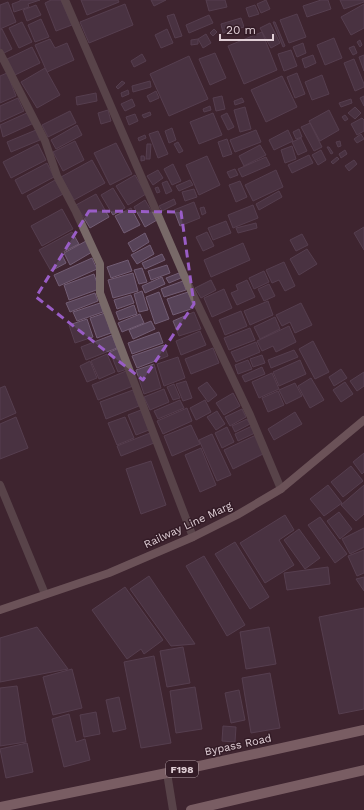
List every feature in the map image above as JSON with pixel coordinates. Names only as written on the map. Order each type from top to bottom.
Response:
[{"type":"main road","name":"Railway Line Marg","points":[[0,610],[109,573],[193,537],[238,515],[281,489],[364,420]]},
{"type":"main road","name":"Bypass Road","points":[[0,807],[167,773],[364,730]]},
{"type":"main road","points":[[191,810],[364,770]]},
{"type":"street","points":[[65,0],[183,272],[250,415],[281,489]]},
{"type":"street","points":[[0,53],[45,141],[57,176],[76,212],[100,264],[100,293],[193,537]]},
{"type":"street","points":[[0,485],[45,594]]},
{"type":"street","points":[[167,773],[174,810]]},
{"type":"highlighted area","points":[[89,211],[181,212],[194,304],[143,380],[36,297]]},
{"type":"building","points":[[20,0],[40,0],[28,4],[29,7],[14,12],[12,4]]},
{"type":"building","points":[[51,0],[61,0],[72,25],[56,31],[45,3]]},
{"type":"building","points":[[81,0],[118,0],[119,2],[87,15]]},
{"type":"building","points":[[151,0],[166,0],[154,6]]},
{"type":"building","points":[[206,0],[225,0],[227,7],[209,11]]},
{"type":"building","points":[[266,0],[270,9],[261,13],[257,4]]},
{"type":"building","points":[[321,0],[328,0],[331,9],[307,17],[303,6]]},
{"type":"building","points":[[340,0],[364,0],[364,2],[344,9]]},
{"type":"building","points":[[8,2],[16,22],[0,29],[0,5]]},
{"type":"building","points":[[125,4],[133,25],[89,43],[80,22]]},
{"type":"building","points":[[364,4],[364,28],[351,35],[341,17]]},
{"type":"building","points":[[36,5],[41,15],[27,21],[23,10]]},
{"type":"building","points":[[255,5],[259,14],[249,17],[246,8]]},
{"type":"building","points":[[174,14],[182,36],[175,38],[167,16]]},
{"type":"building","points":[[297,14],[306,37],[289,43],[280,20]]},
{"type":"building","points":[[209,15],[213,23],[189,33],[186,25]]},
{"type":"building","points":[[241,18],[244,27],[223,33],[221,24]]},
{"type":"building","points":[[41,19],[49,37],[35,42],[28,25]]},
{"type":"building","points":[[22,22],[32,42],[19,48],[9,28]]},
{"type":"building","points":[[273,22],[275,22],[285,46],[283,47]]},
{"type":"building","points":[[270,23],[280,43],[271,48],[260,28]]},
{"type":"building","points":[[2,29],[12,49],[2,54],[0,49],[0,30]]},
{"type":"building","points":[[167,29],[173,43],[161,48],[155,35]]},
{"type":"building","points":[[214,29],[217,32],[213,36],[210,33]]},
{"type":"building","points":[[262,32],[277,70],[244,84],[228,46]]},
{"type":"building","points":[[206,34],[211,43],[203,48],[198,39]]},
{"type":"building","points":[[334,38],[342,58],[325,65],[317,45]]},
{"type":"building","points":[[50,39],[55,48],[67,43],[74,60],[47,72],[35,45]]},
{"type":"building","points":[[198,39],[198,44],[191,45],[191,40]]},
{"type":"building","points":[[360,40],[362,45],[360,47],[357,42]]},
{"type":"building","points":[[303,43],[306,53],[297,57],[293,47]]},
{"type":"building","points":[[354,46],[357,53],[353,55],[349,48]]},
{"type":"building","points":[[32,47],[40,63],[15,75],[7,59]]},
{"type":"building","points":[[291,50],[297,66],[284,71],[278,54]]},
{"type":"building","points":[[215,53],[226,78],[210,85],[199,59]]},
{"type":"building","points":[[142,54],[146,61],[134,67],[131,61]]},
{"type":"building","points":[[313,55],[316,63],[305,68],[302,59]]},
{"type":"building","points":[[364,55],[364,71],[359,57]]},
{"type":"building","points":[[189,56],[208,99],[169,116],[150,74]]},
{"type":"building","points":[[354,59],[364,84],[364,87],[355,91],[344,63]]},
{"type":"building","points":[[45,68],[60,95],[37,108],[21,82]]},
{"type":"building","points":[[7,73],[16,96],[0,103],[0,76]]},
{"type":"building","points":[[297,73],[305,94],[295,98],[287,77]]},
{"type":"building","points":[[322,75],[329,94],[312,100],[305,82]]},
{"type":"building","points":[[282,76],[297,107],[266,122],[251,90]]},
{"type":"building","points":[[122,81],[125,83],[118,89],[116,87]]},
{"type":"building","points":[[150,81],[151,87],[133,92],[132,86]]},
{"type":"building","points":[[128,90],[129,94],[122,97],[121,93]]},
{"type":"building","points":[[156,91],[159,98],[150,102],[147,96]]},
{"type":"building","points":[[96,93],[97,101],[77,105],[76,97]]},
{"type":"building","points":[[222,96],[225,109],[216,111],[213,98]]},
{"type":"building","points":[[364,96],[364,106],[360,98]]},
{"type":"building","points":[[18,98],[24,111],[0,122],[0,106]]},
{"type":"building","points":[[242,98],[244,102],[235,105],[234,101]]},
{"type":"building","points":[[132,99],[135,106],[125,111],[121,104]]},
{"type":"building","points":[[351,99],[352,103],[341,107],[339,103]]},
{"type":"building","points":[[210,106],[211,110],[204,112],[203,109]]},
{"type":"building","points":[[245,107],[251,129],[240,132],[234,110]]},
{"type":"building","points":[[355,107],[361,113],[355,119],[348,113]]},
{"type":"building","points":[[108,110],[111,121],[101,124],[98,113]]},
{"type":"building","points":[[329,110],[339,130],[320,141],[309,121]]},
{"type":"building","points":[[70,111],[76,123],[48,137],[42,125]]},
{"type":"building","points":[[29,112],[34,123],[3,137],[0,125]]},
{"type":"building","points":[[150,112],[151,115],[144,118],[142,115]]},
{"type":"building","points":[[213,113],[222,135],[199,144],[190,122]]},
{"type":"building","points":[[227,113],[234,127],[228,130],[221,116]]},
{"type":"building","points":[[135,114],[138,121],[129,125],[126,117]]},
{"type":"building","points":[[345,115],[348,119],[345,121],[342,117]]},
{"type":"building","points":[[362,118],[364,120],[364,131],[357,135],[351,124]]},
{"type":"building","points":[[310,123],[322,147],[314,151],[301,127]]},
{"type":"building","points":[[77,125],[82,135],[56,149],[51,140]]},
{"type":"building","points":[[172,128],[176,140],[169,143],[165,131]]},
{"type":"building","points":[[299,129],[302,137],[296,139],[293,132]]},
{"type":"building","points":[[36,130],[40,140],[11,152],[7,142]]},
{"type":"building","points":[[256,130],[261,142],[235,152],[230,140]]},
{"type":"building","points":[[288,130],[293,141],[274,150],[269,140]]},
{"type":"building","points":[[158,131],[168,154],[158,158],[149,134]]},
{"type":"building","points":[[361,134],[364,139],[357,143],[354,139]]},
{"type":"building","points":[[145,135],[146,138],[139,141],[138,138]]},
{"type":"building","points":[[301,138],[307,151],[298,155],[292,142]]},
{"type":"building","points":[[227,139],[232,154],[223,157],[218,142]]},
{"type":"building","points":[[75,141],[84,160],[63,171],[53,152]]},
{"type":"building","points":[[340,141],[341,146],[338,147],[336,142]]},
{"type":"building","points":[[178,142],[183,151],[179,153],[174,144]]},
{"type":"building","points":[[116,143],[132,174],[110,185],[94,153]]},
{"type":"building","points":[[38,144],[46,160],[11,178],[3,162]]},
{"type":"building","points":[[147,144],[151,144],[150,159],[146,159]]},
{"type":"building","points":[[260,145],[266,155],[244,166],[239,156]]},
{"type":"building","points":[[292,146],[296,159],[285,163],[281,150]]},
{"type":"building","points":[[327,147],[329,147],[333,153],[331,154]]},
{"type":"building","points":[[321,150],[326,160],[318,165],[312,155]]},
{"type":"building","points":[[345,150],[347,154],[341,158],[339,154]]},
{"type":"building","points":[[309,155],[313,163],[292,173],[288,165]]},
{"type":"building","points":[[141,156],[144,156],[145,160],[141,161]]},
{"type":"building","points":[[207,156],[220,185],[199,195],[186,165]]},
{"type":"building","points":[[266,157],[270,165],[242,177],[238,169]]},
{"type":"building","points":[[337,157],[339,159],[333,164],[331,162]]},
{"type":"building","points":[[92,160],[105,183],[74,200],[61,177]]},
{"type":"building","points":[[354,160],[357,164],[349,171],[345,166]]},
{"type":"building","points":[[47,163],[54,177],[22,194],[15,180]]},
{"type":"building","points":[[173,164],[181,181],[172,185],[164,169]]},
{"type":"building","points":[[235,169],[238,175],[230,178],[227,172]]},
{"type":"building","points":[[158,170],[163,178],[153,185],[147,176]]},
{"type":"building","points":[[276,170],[283,187],[253,201],[245,185]]},
{"type":"building","points":[[135,175],[146,194],[128,205],[116,186]]},
{"type":"building","points":[[55,180],[63,194],[34,210],[27,196]]},
{"type":"building","points":[[190,180],[193,185],[179,191],[176,186]]},
{"type":"building","points":[[167,181],[172,191],[166,194],[162,183]]},
{"type":"building","points":[[240,181],[247,197],[236,202],[229,185]]},
{"type":"building","points":[[158,187],[160,192],[157,193],[155,188]]},
{"type":"building","points":[[113,188],[125,208],[113,215],[101,195]]},
{"type":"building","points":[[194,189],[197,197],[185,201],[182,192]]},
{"type":"building","points":[[279,191],[282,197],[259,210],[256,204]]},
{"type":"building","points":[[96,194],[109,217],[90,228],[76,205]]},
{"type":"building","points":[[174,199],[176,204],[162,211],[159,206]]},
{"type":"building","points":[[145,200],[157,220],[145,227],[134,207]]},
{"type":"building","points":[[194,202],[200,218],[180,226],[174,210]]},
{"type":"building","points":[[253,205],[258,218],[233,228],[228,215]]},
{"type":"building","points":[[204,207],[206,213],[202,215],[200,208]]},
{"type":"building","points":[[131,208],[140,225],[124,233],[115,216]]},
{"type":"building","points":[[62,209],[73,229],[42,246],[31,226]]},
{"type":"building","points":[[226,221],[231,233],[213,240],[208,228]]},
{"type":"building","points":[[256,223],[257,228],[238,233],[236,228]]},
{"type":"building","points":[[364,227],[364,250],[354,233]]},
{"type":"building","points":[[72,232],[79,244],[61,253],[66,263],[51,271],[39,250]]},
{"type":"building","points":[[207,232],[214,246],[203,251],[196,237]]},
{"type":"building","points":[[145,233],[149,242],[133,252],[128,243]]},
{"type":"building","points":[[302,234],[308,245],[296,251],[290,240]]},
{"type":"building","points":[[86,241],[92,252],[70,265],[64,253]]},
{"type":"building","points":[[243,243],[250,260],[211,277],[204,260]]},
{"type":"building","points":[[150,245],[154,254],[137,264],[131,255]]},
{"type":"building","points":[[307,249],[317,264],[299,275],[290,259]]},
{"type":"building","points":[[162,254],[165,260],[145,269],[142,263]]},
{"type":"building","points":[[92,258],[97,269],[59,286],[54,275]]},
{"type":"building","points":[[128,260],[132,271],[111,278],[107,267]]},
{"type":"building","points":[[284,262],[295,286],[285,291],[279,280],[272,283],[266,270]]},
{"type":"building","points":[[167,265],[170,273],[151,280],[148,271]]},
{"type":"building","points":[[142,268],[147,282],[139,284],[134,270]]},
{"type":"building","points":[[264,271],[269,282],[254,289],[249,278]]},
{"type":"building","points":[[133,273],[138,291],[113,298],[108,280]]},
{"type":"building","points":[[179,273],[181,278],[169,283],[166,278]]},
{"type":"building","points":[[94,274],[99,289],[69,300],[64,285]]},
{"type":"building","points":[[162,277],[165,284],[145,293],[142,286]]},
{"type":"building","points":[[211,280],[216,290],[201,298],[195,288]]},
{"type":"building","points":[[247,280],[255,297],[237,305],[231,293],[238,290],[236,285]]},
{"type":"building","points":[[183,281],[186,290],[164,297],[161,289]]},
{"type":"building","points":[[269,284],[275,296],[264,301],[258,289]]},
{"type":"building","points":[[224,289],[232,308],[212,317],[204,298]]},
{"type":"building","points":[[142,291],[148,310],[139,312],[134,294]]},
{"type":"building","points":[[159,292],[169,319],[155,324],[146,297]]},
{"type":"building","points":[[188,292],[194,308],[173,315],[167,299]]},
{"type":"building","points":[[95,293],[98,301],[70,312],[66,303]]},
{"type":"building","points":[[131,295],[134,303],[117,309],[114,300]]},
{"type":"building","points":[[268,301],[273,315],[250,325],[244,311]]},
{"type":"building","points":[[100,303],[103,312],[77,321],[73,312]]},
{"type":"building","points":[[301,303],[312,325],[295,333],[290,322],[282,326],[276,315]]},
{"type":"building","points":[[134,305],[137,314],[119,320],[116,312]]},
{"type":"building","points":[[241,311],[247,326],[225,335],[219,320]]},
{"type":"building","points":[[194,312],[201,329],[179,336],[173,321]]},
{"type":"building","points":[[105,313],[111,333],[97,338],[90,318]]},
{"type":"building","points":[[140,314],[144,323],[122,332],[118,323]]},
{"type":"building","points":[[275,317],[280,329],[260,339],[254,327]]},
{"type":"building","points":[[87,319],[93,337],[75,343],[69,325]]},
{"type":"building","points":[[151,321],[155,329],[133,339],[129,330]]},
{"type":"building","points":[[289,326],[296,342],[276,352],[273,346],[262,351],[257,341]]},
{"type":"building","points":[[250,328],[255,340],[229,350],[224,338]]},
{"type":"building","points":[[200,331],[206,345],[181,355],[176,341]]},
{"type":"building","points":[[159,332],[163,343],[132,354],[128,343]]},
{"type":"building","points":[[112,335],[117,348],[86,360],[81,347]]},
{"type":"building","points":[[313,341],[329,372],[315,379],[299,349]]},
{"type":"building","points":[[256,342],[260,352],[236,362],[231,352]]},
{"type":"building","points":[[164,345],[168,356],[137,368],[132,356]]},
{"type":"building","points":[[119,348],[127,369],[118,372],[110,352]]},
{"type":"building","points":[[213,348],[219,363],[191,374],[185,359]]},
{"type":"building","points":[[294,350],[298,357],[271,368],[268,360]]},
{"type":"building","points":[[107,354],[115,372],[99,379],[91,361]]},
{"type":"building","points":[[262,355],[265,363],[253,367],[250,359]]},
{"type":"building","points":[[178,357],[185,378],[164,386],[157,364]]},
{"type":"building","points":[[248,360],[252,369],[238,374],[235,365]]},
{"type":"building","points":[[300,360],[306,374],[279,386],[273,372]]},
{"type":"building","points":[[90,361],[97,378],[87,382],[80,366]]},
{"type":"building","points":[[154,364],[161,388],[144,394],[136,370]]},
{"type":"building","points":[[262,367],[265,374],[245,382],[242,376]]},
{"type":"building","points":[[341,369],[347,378],[334,386],[329,377]]},
{"type":"building","points":[[126,371],[133,386],[98,400],[92,385]]},
{"type":"building","points":[[364,372],[364,386],[357,391],[350,381]]},
{"type":"building","points":[[272,373],[279,389],[259,398],[252,382]]},
{"type":"building","points":[[311,378],[324,400],[310,408],[298,386]]},
{"type":"building","points":[[186,381],[192,398],[183,401],[176,384]]},
{"type":"building","points":[[207,382],[217,395],[208,402],[198,388]]},
{"type":"building","points":[[345,382],[353,394],[341,402],[333,390]]},
{"type":"building","points":[[295,383],[302,396],[286,404],[279,390]]},
{"type":"building","points":[[174,384],[180,398],[173,400],[167,387]]},
{"type":"building","points":[[5,386],[16,413],[0,420],[0,388]]},
{"type":"building","points":[[164,389],[169,402],[150,410],[144,397]]},
{"type":"building","points":[[133,390],[139,406],[106,419],[100,402]]},
{"type":"building","points":[[278,391],[284,405],[268,412],[262,398]]},
{"type":"building","points":[[233,393],[240,406],[224,415],[216,403]]},
{"type":"building","points":[[180,400],[184,408],[158,419],[154,411]]},
{"type":"building","points":[[205,400],[211,412],[196,420],[190,408]]},
{"type":"building","points":[[187,408],[192,421],[163,434],[157,421]]},
{"type":"building","points":[[242,409],[246,417],[230,426],[225,417]]},
{"type":"building","points":[[141,410],[149,430],[136,435],[128,415]]},
{"type":"building","points":[[217,411],[225,424],[216,430],[207,417]]},
{"type":"building","points":[[295,412],[302,424],[274,440],[268,429]]},
{"type":"building","points":[[16,417],[28,448],[0,459],[0,424]]},
{"type":"building","points":[[125,417],[134,438],[117,445],[108,423]]},
{"type":"building","points":[[247,419],[250,424],[235,432],[232,426]]},
{"type":"building","points":[[191,425],[200,444],[172,456],[164,436]]},
{"type":"building","points":[[252,426],[255,433],[238,441],[235,434]]},
{"type":"building","points":[[227,427],[234,442],[222,448],[215,433]]},
{"type":"building","points":[[150,433],[154,443],[121,456],[117,446]]},
{"type":"building","points":[[212,434],[231,475],[217,481],[199,440]]},
{"type":"building","points":[[256,435],[265,453],[233,469],[224,450]]},
{"type":"building","points":[[201,448],[216,485],[200,492],[185,455]]},
{"type":"building","points":[[364,453],[364,472],[362,474],[353,462]]},
{"type":"building","points":[[151,461],[166,505],[141,514],[126,469]]},
{"type":"building","points":[[351,466],[363,481],[343,497],[331,482]]},
{"type":"building","points":[[328,485],[342,503],[324,516],[310,499]]},
{"type":"building","points":[[364,485],[364,514],[356,521],[341,505]]},
{"type":"building","points":[[339,512],[352,529],[340,539],[327,521]]},
{"type":"building","points":[[285,515],[294,530],[279,540],[294,565],[265,583],[240,543]]},
{"type":"building","points":[[320,517],[347,554],[335,563],[308,525]]},
{"type":"building","points":[[364,528],[364,547],[350,554],[342,539]]},
{"type":"building","points":[[299,529],[320,558],[305,569],[284,540]]},
{"type":"building","points":[[235,542],[269,597],[250,609],[215,554]]},
{"type":"building","points":[[364,550],[364,573],[357,576],[348,556]]},
{"type":"building","points":[[204,556],[245,625],[227,636],[186,566]]},
{"type":"building","points":[[328,567],[330,584],[287,590],[284,573]]},
{"type":"building","points":[[149,576],[195,644],[171,646],[130,589]]},
{"type":"building","points":[[364,577],[364,591],[356,579]]},
{"type":"building","points":[[125,587],[163,640],[144,654],[141,649],[127,659],[92,610]]},
{"type":"building","points":[[364,608],[364,709],[339,714],[319,617]]},
{"type":"building","points":[[37,627],[68,669],[0,682],[0,638]]},
{"type":"building","points":[[269,627],[276,664],[246,669],[240,632]]},
{"type":"building","points":[[183,647],[190,683],[167,687],[160,651]]},
{"type":"building","points":[[154,656],[171,743],[141,748],[124,662]]},
{"type":"building","points":[[72,669],[82,708],[53,715],[43,677]]},
{"type":"building","points":[[270,673],[280,728],[251,733],[242,678]]},
{"type":"building","points":[[17,686],[26,742],[0,746],[0,688]]},
{"type":"building","points":[[195,687],[202,729],[176,733],[170,691]]},
{"type":"building","points":[[239,690],[245,720],[231,723],[225,693]]},
{"type":"building","points":[[119,697],[126,729],[113,732],[106,700]]},
{"type":"building","points":[[96,712],[100,734],[84,737],[80,715]]},
{"type":"building","points":[[69,714],[76,742],[85,739],[90,760],[64,767],[52,719]]},
{"type":"building","points":[[223,726],[236,727],[235,742],[222,741]]},
{"type":"building","points":[[27,743],[33,772],[6,778],[0,749]]}]
